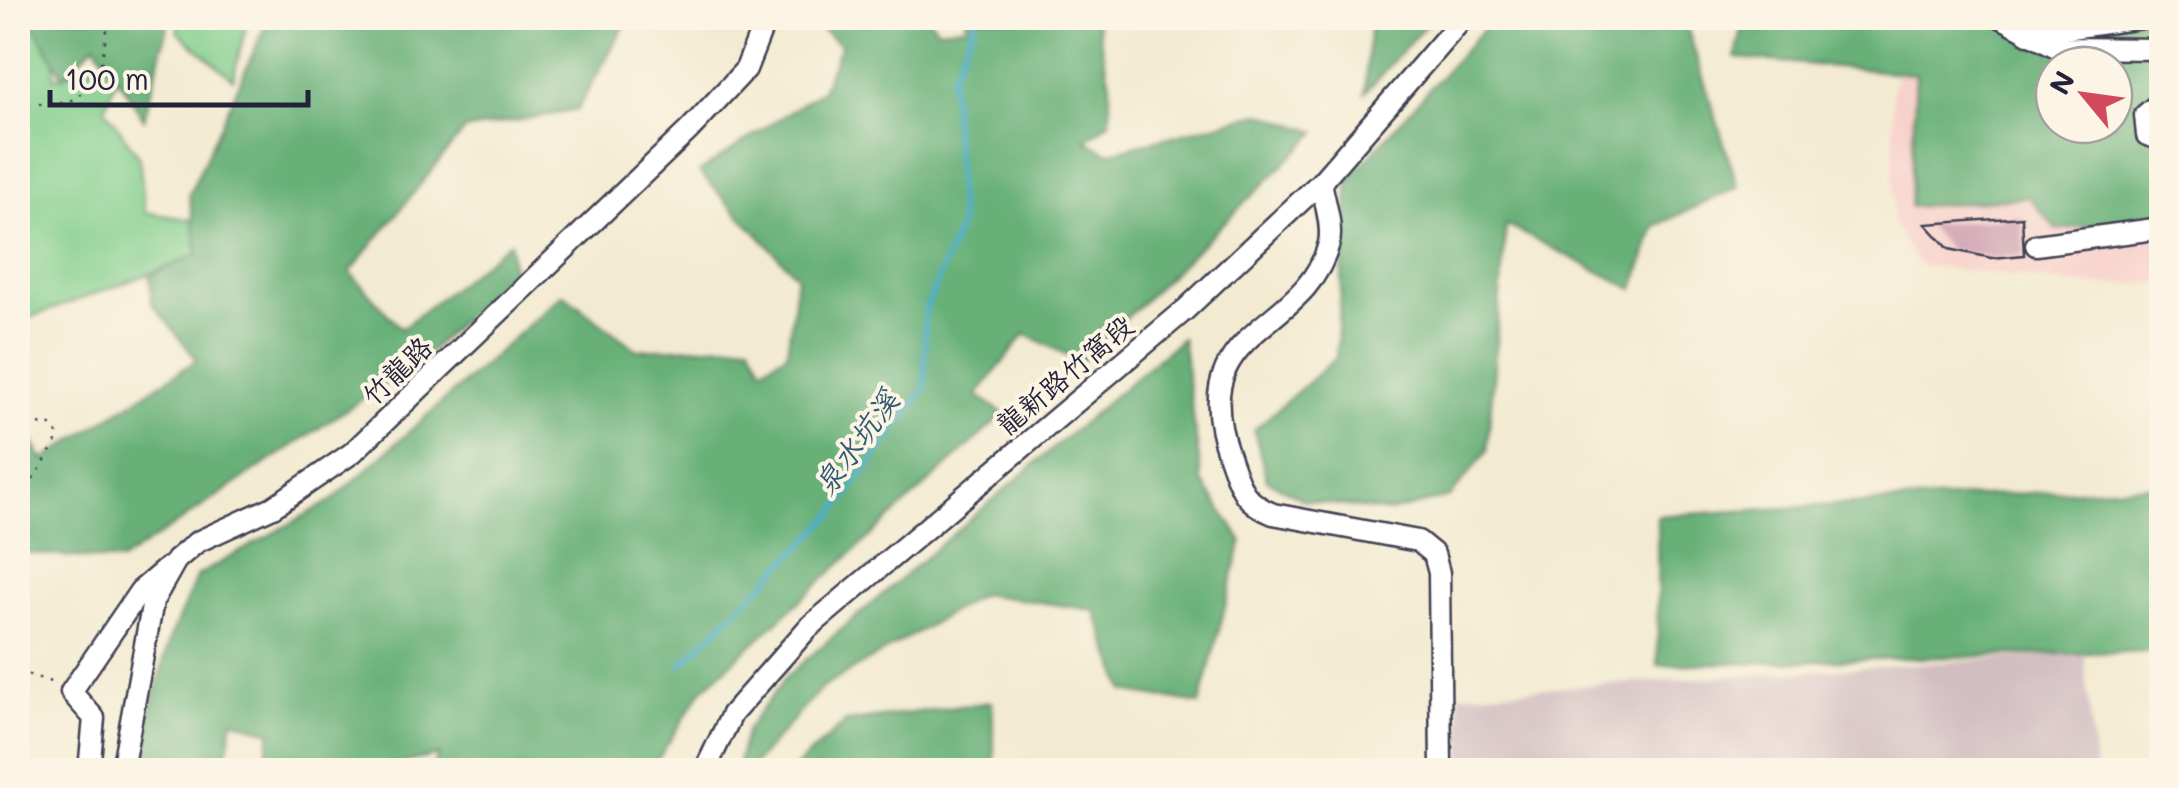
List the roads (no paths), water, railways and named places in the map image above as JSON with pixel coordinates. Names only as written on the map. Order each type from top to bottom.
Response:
[{"type":"street","name":"竹龍路","points":[[122,770],[154,601],[176,560],[197,542],[273,507],[352,453],[689,130],[746,69],[766,18]]},
{"type":"street","name":"龍新路竹窩段","points":[[705,770],[732,714],[808,628],[1185,310],[1321,182],[1463,18]]},
{"type":"street","points":[[2002,18],[2058,48],[2162,49]]},
{"type":"street","points":[[2026,34],[2141,18]]},
{"type":"street","points":[[2162,101],[2145,115],[2146,135],[2162,140]]},
{"type":"street","points":[[1321,182],[1330,240],[1315,274],[1241,346],[1216,386],[1221,433],[1240,486],[1252,505],[1274,514],[1418,541],[1434,554],[1440,572],[1441,770]]},
{"type":"street","points":[[2036,246],[2162,228]]},
{"type":"street","points":[[90,770],[94,718],[71,692],[140,590],[176,560]]},
{"type":"waterway","name":"泉水坑溪","points":[[680,666],[833,515],[925,389],[925,311],[960,225],[951,78],[977,18]]}]
